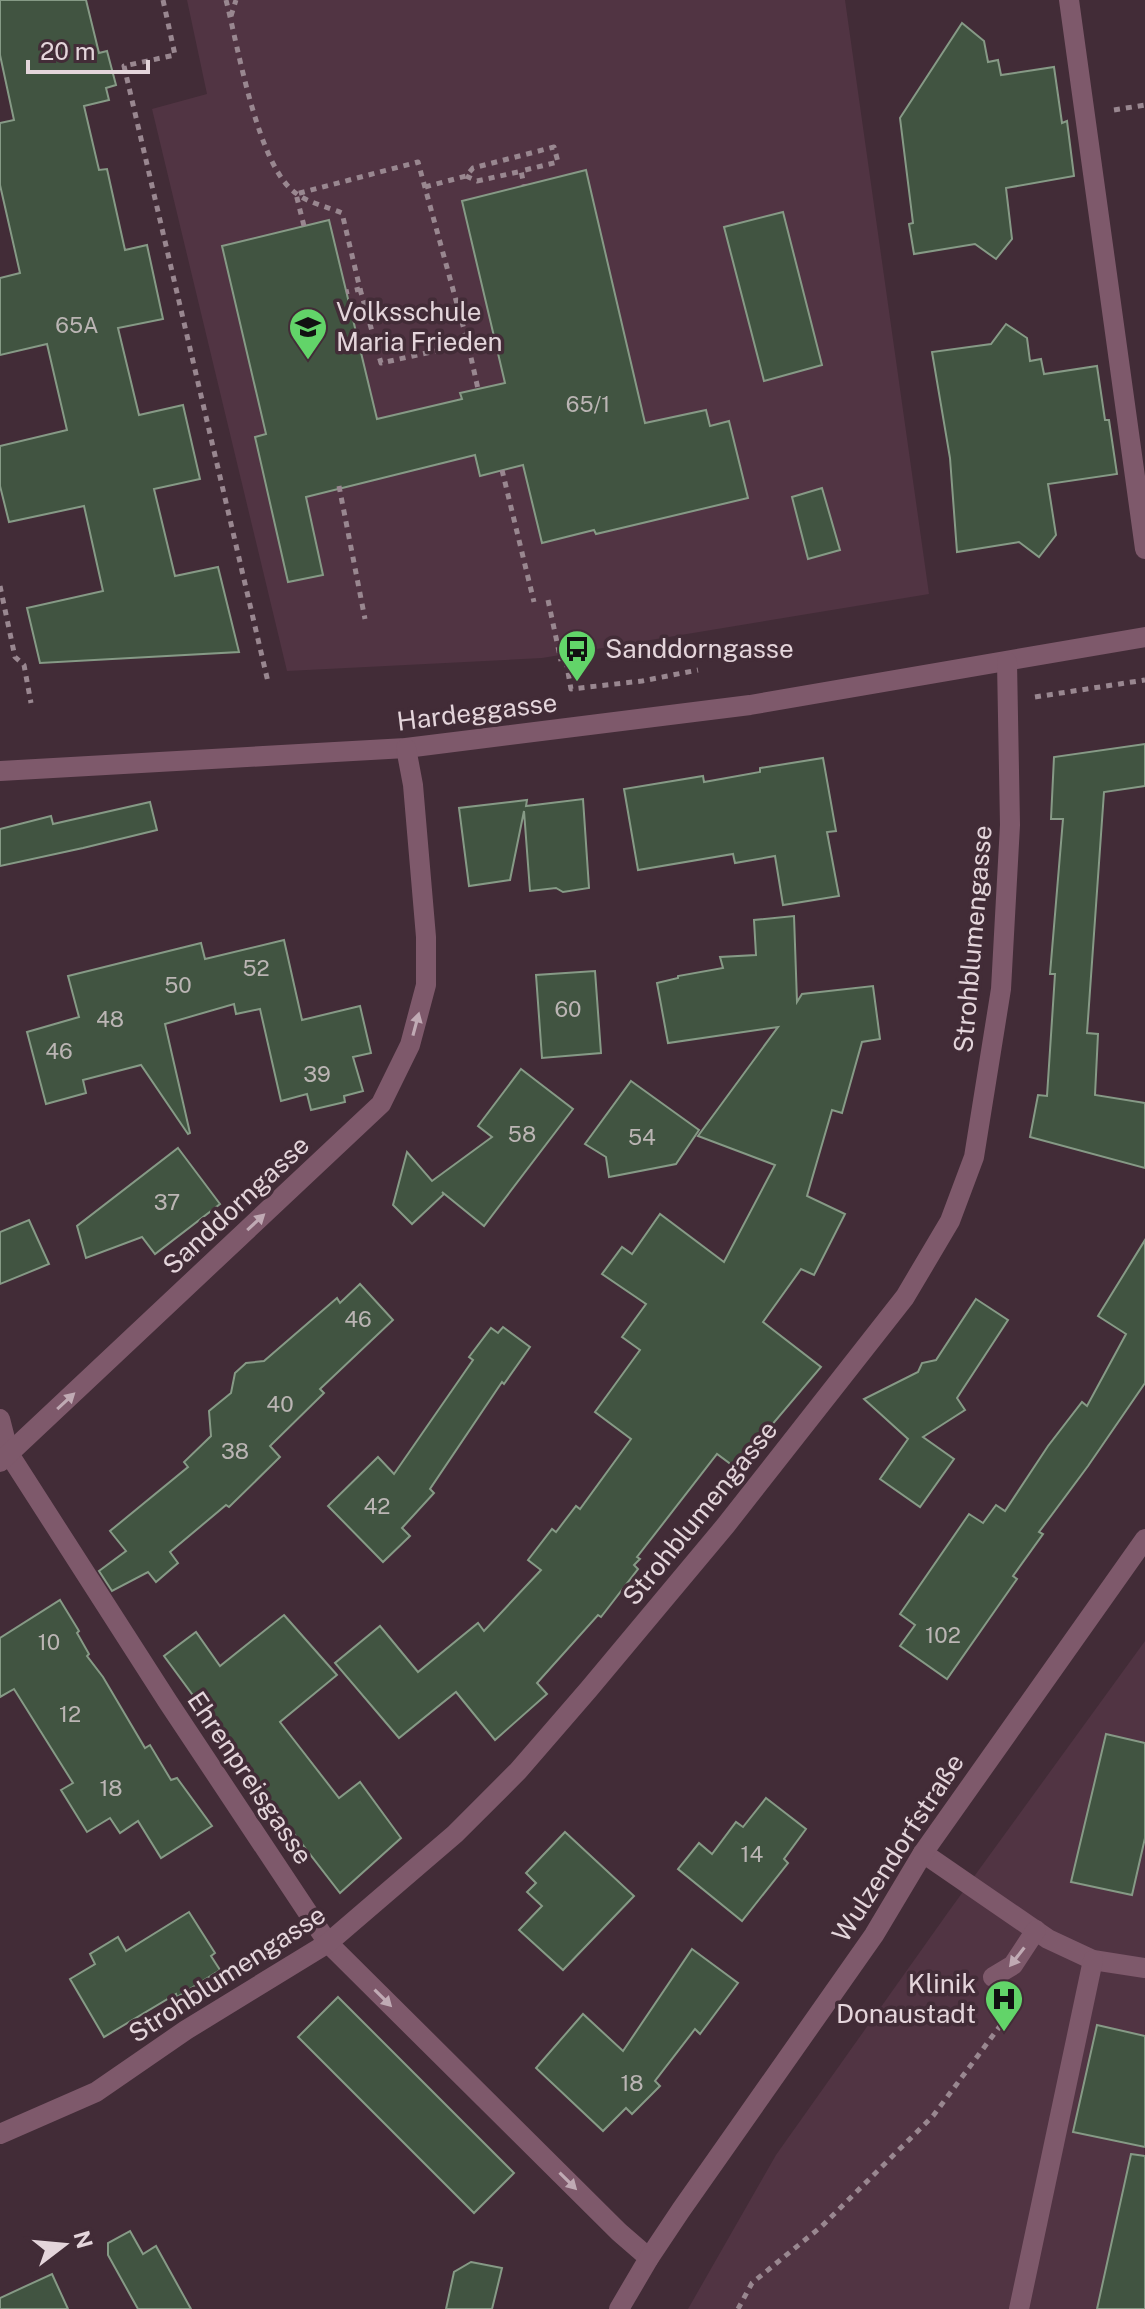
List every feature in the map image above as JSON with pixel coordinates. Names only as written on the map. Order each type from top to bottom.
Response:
[{"type":"street","points":[[1069,0],[1145,549]]},
{"type":"street","name":"Hardeggasse","points":[[0,771],[406,748],[750,705],[1145,637]]},
{"type":"street","name":"Strohblumengasse","points":[[0,2134],[96,2092],[186,2030],[328,1943],[455,1834],[518,1771],[589,1689],[726,1525],[905,1297],[950,1221],[974,1157],[1001,989],[1010,825],[1007,662]]},
{"type":"street","name":"Sanddorngasse","points":[[5,1458],[381,1104],[410,1045],[426,985],[425,922],[413,785],[406,748]]},
{"type":"street","name":"Ehrenpreisgasse","points":[[0,1419],[5,1458],[328,1943],[619,2232],[649,2258]]},
{"type":"street","name":"Wulzendorfstraße","points":[[619,2309],[649,2258],[874,1935],[923,1853],[1145,1539]]},
{"type":"street","points":[[923,1853],[1048,1939],[1093,1960],[1145,1968]]},
{"type":"street","points":[[993,1977],[1013,1965],[1036,1930]]},
{"type":"street","points":[[1019,2309],[1093,1960]]},
{"type":"path","points":[[163,0],[175,55],[124,66],[268,682]]},
{"type":"path","points":[[226,0],[260,136],[279,175],[296,194],[342,213],[381,363],[468,344]]},
{"type":"path","points":[[230,17],[236,0]]},
{"type":"path","points":[[425,187],[466,176],[473,168],[554,147],[558,162],[521,171],[523,185],[518,172],[477,181],[466,176]]},
{"type":"path","points":[[296,194],[418,162],[478,389]]},
{"type":"path","points":[[296,194],[304,226]]},
{"type":"path","points":[[346,292],[360,289]]},
{"type":"path","points":[[502,470],[534,602]]},
{"type":"path","points":[[339,486],[365,619]]},
{"type":"path","points":[[0,586],[15,657],[24,665],[31,703]]},
{"type":"path","points":[[548,600],[571,689],[642,681],[698,670]]},
{"type":"path","points":[[1007,702],[1145,680]]},
{"type":"path","points":[[738,2309],[752,2283],[822,2226],[933,2116],[1000,2026],[1014,2001]]},
{"type":"shaded area","points":[[187,0],[845,0],[929,594],[542,658],[287,671],[152,109],[207,94]]},
{"type":"shaded area","name":"Klinik Donaustadt","points":[[1145,1641],[1145,2309],[688,2309],[776,2155]]},
{"type":"building","points":[[0,0],[86,0],[99,53],[107,51],[116,85],[106,88],[109,100],[84,106],[99,170],[107,169],[125,250],[147,245],[163,319],[118,328],[139,415],[183,405],[200,479],[154,489],[175,576],[218,567],[239,652],[40,663],[27,608],[103,591],[84,506],[9,522],[0,486],[0,446],[67,430],[47,344],[0,355],[0,278],[20,273],[0,185],[0,123],[14,120],[0,55]]},
{"type":"building","points":[[962,23],[984,41],[988,62],[998,60],[1001,75],[1054,67],[1062,123],[1067,121],[1074,176],[1006,188],[1012,239],[996,259],[975,244],[914,254],[909,224],[913,223],[900,118]]},
{"type":"building","points":[[586,170],[645,423],[706,410],[710,426],[729,421],[748,498],[596,534],[594,530],[542,543],[523,465],[480,476],[475,455],[306,497],[323,575],[288,582],[255,437],[266,434],[222,246],[329,220],[377,419],[462,399],[460,393],[505,383],[462,201]]},
{"type":"building","points":[[783,212],[822,365],[764,381],[724,227]]},
{"type":"building","points":[[1006,324],[1027,338],[1030,361],[1041,359],[1044,374],[1097,366],[1117,474],[1048,484],[1056,535],[1039,557],[1019,542],[957,552],[950,458],[932,352],[991,344]]},
{"type":"building","points":[[822,488],[840,550],[808,559],[792,497]]},
{"type":"building","points":[[1145,744],[1145,786],[1104,792],[1087,1033],[1098,1034],[1095,1095],[1145,1103],[1145,1168],[1030,1137],[1038,1095],[1047,1096],[1055,974],[1050,974],[1063,819],[1051,819],[1054,757]]},
{"type":"building","points":[[823,758],[836,831],[827,832],[839,896],[783,905],[775,856],[735,863],[733,854],[638,870],[624,789],[703,776],[704,782],[760,772],[760,768]]},
{"type":"building","points":[[583,799],[589,888],[563,892],[556,888],[530,891],[524,811],[510,880],[469,886],[459,808],[527,800],[526,806]]},
{"type":"building","points":[[150,802],[157,830],[0,866],[0,829],[51,816],[53,824]]},
{"type":"building","points":[[794,916],[797,1002],[802,994],[873,986],[880,1039],[862,1042],[842,1113],[832,1110],[807,1196],[845,1214],[814,1275],[801,1269],[763,1322],[821,1367],[771,1426],[768,1424],[736,1468],[717,1454],[637,1557],[640,1559],[634,1565],[638,1569],[601,1617],[598,1615],[537,1683],[547,1694],[495,1740],[456,1692],[399,1738],[335,1663],[380,1626],[418,1672],[478,1623],[484,1631],[541,1570],[528,1560],[552,1529],[556,1532],[576,1506],[580,1509],[631,1439],[595,1412],[640,1350],[622,1337],[646,1304],[602,1274],[622,1247],[632,1254],[660,1214],[724,1262],[775,1165],[698,1136],[778,1027],[668,1043],[657,983],[723,968],[720,957],[756,955],[754,920]]},
{"type":"building","points":[[284,940],[302,1020],[360,1006],[371,1053],[353,1057],[363,1091],[344,1096],[345,1102],[311,1110],[307,1094],[281,1101],[260,1009],[236,1014],[234,1004],[165,1024],[190,1133],[141,1065],[83,1080],[86,1093],[46,1104],[27,1032],[79,1017],[68,976],[201,943],[205,959]]},
{"type":"building","points":[[595,971],[601,1053],[542,1058],[536,975]]},
{"type":"building","points":[[521,1069],[573,1109],[484,1226],[442,1192],[444,1194],[412,1224],[393,1205],[407,1152],[432,1181],[492,1137],[478,1126]]},
{"type":"building","points":[[631,1081],[699,1130],[676,1164],[609,1177],[606,1157],[585,1144]]},
{"type":"building","points":[[178,1148],[220,1204],[155,1254],[142,1237],[86,1258],[77,1226]]},
{"type":"building","points":[[29,1220],[49,1264],[0,1284],[0,1232]]},
{"type":"building","points":[[1145,1240],[1145,1383],[1039,1532],[1043,1534],[1013,1576],[1017,1579],[947,1679],[900,1646],[915,1625],[900,1614],[969,1514],[983,1523],[996,1505],[1005,1511],[1082,1402],[1087,1406],[1126,1334],[1098,1316]]},
{"type":"building","points":[[360,1284],[393,1320],[320,1389],[324,1393],[270,1446],[280,1457],[229,1507],[226,1505],[170,1552],[178,1563],[156,1582],[148,1572],[112,1591],[99,1571],[126,1551],[110,1531],[188,1467],[184,1462],[211,1436],[209,1411],[231,1393],[235,1373],[246,1363],[264,1361],[337,1298],[340,1303]]},
{"type":"building","points":[[976,1299],[1008,1320],[957,1398],[965,1410],[923,1437],[954,1459],[920,1507],[880,1479],[908,1439],[864,1399],[918,1372],[922,1363],[936,1360]]},
{"type":"building","points":[[503,1327],[530,1347],[504,1384],[502,1382],[430,1489],[434,1493],[402,1528],[410,1536],[383,1562],[328,1506],[378,1457],[394,1474],[473,1360],[469,1357],[491,1328],[498,1333]]},
{"type":"building","points":[[60,1600],[79,1631],[77,1633],[89,1654],[87,1656],[145,1748],[150,1745],[171,1780],[177,1778],[212,1826],[161,1858],[138,1821],[120,1833],[110,1818],[87,1832],[61,1790],[73,1783],[14,1689],[0,1697],[0,1638]]},
{"type":"building","points":[[284,1615],[337,1675],[280,1722],[339,1798],[360,1782],[401,1838],[340,1893],[196,1707],[200,1705],[164,1656],[196,1632],[220,1666]]},
{"type":"building","points":[[1106,1734],[1145,1743],[1145,1838],[1132,1895],[1071,1882]]},
{"type":"building","points":[[766,1798],[806,1829],[784,1859],[788,1863],[742,1921],[678,1869],[699,1843],[712,1854],[736,1822],[743,1827]]},
{"type":"building","points":[[565,1832],[634,1896],[563,1970],[519,1930],[542,1906],[527,1892],[536,1883],[526,1873]]},
{"type":"building","points":[[189,1912],[215,1953],[211,1956],[220,1970],[104,2037],[70,1979],[95,1964],[90,1954],[118,1937],[126,1951]]},
{"type":"building","points":[[692,1949],[738,1983],[700,2034],[695,2029],[655,2081],[660,2086],[632,2114],[626,2108],[603,2131],[536,2068],[583,2014],[623,2051]]},
{"type":"building","points":[[338,1997],[514,2173],[474,2213],[298,2037]]},
{"type":"building","points":[[1097,2025],[1145,2036],[1145,2147],[1073,2132]]},
{"type":"building","points":[[1131,2154],[1145,2156],[1145,2309],[1097,2309]]},
{"type":"building","points":[[130,2231],[143,2254],[156,2246],[191,2309],[138,2309],[108,2255],[108,2243]]},
{"type":"building","points":[[471,2262],[502,2268],[492,2309],[446,2309],[454,2272]]},
{"type":"building","points":[[52,2274],[68,2309],[0,2309],[0,2298]]},
{"type":"place","name":"Volksschule Maria Frieden","points":[[308,361]]},
{"type":"place","name":"Sanddorngasse","points":[[577,683]]},
{"type":"place","name":"Klinik Donaustadt","points":[[1004,2033]]}]
